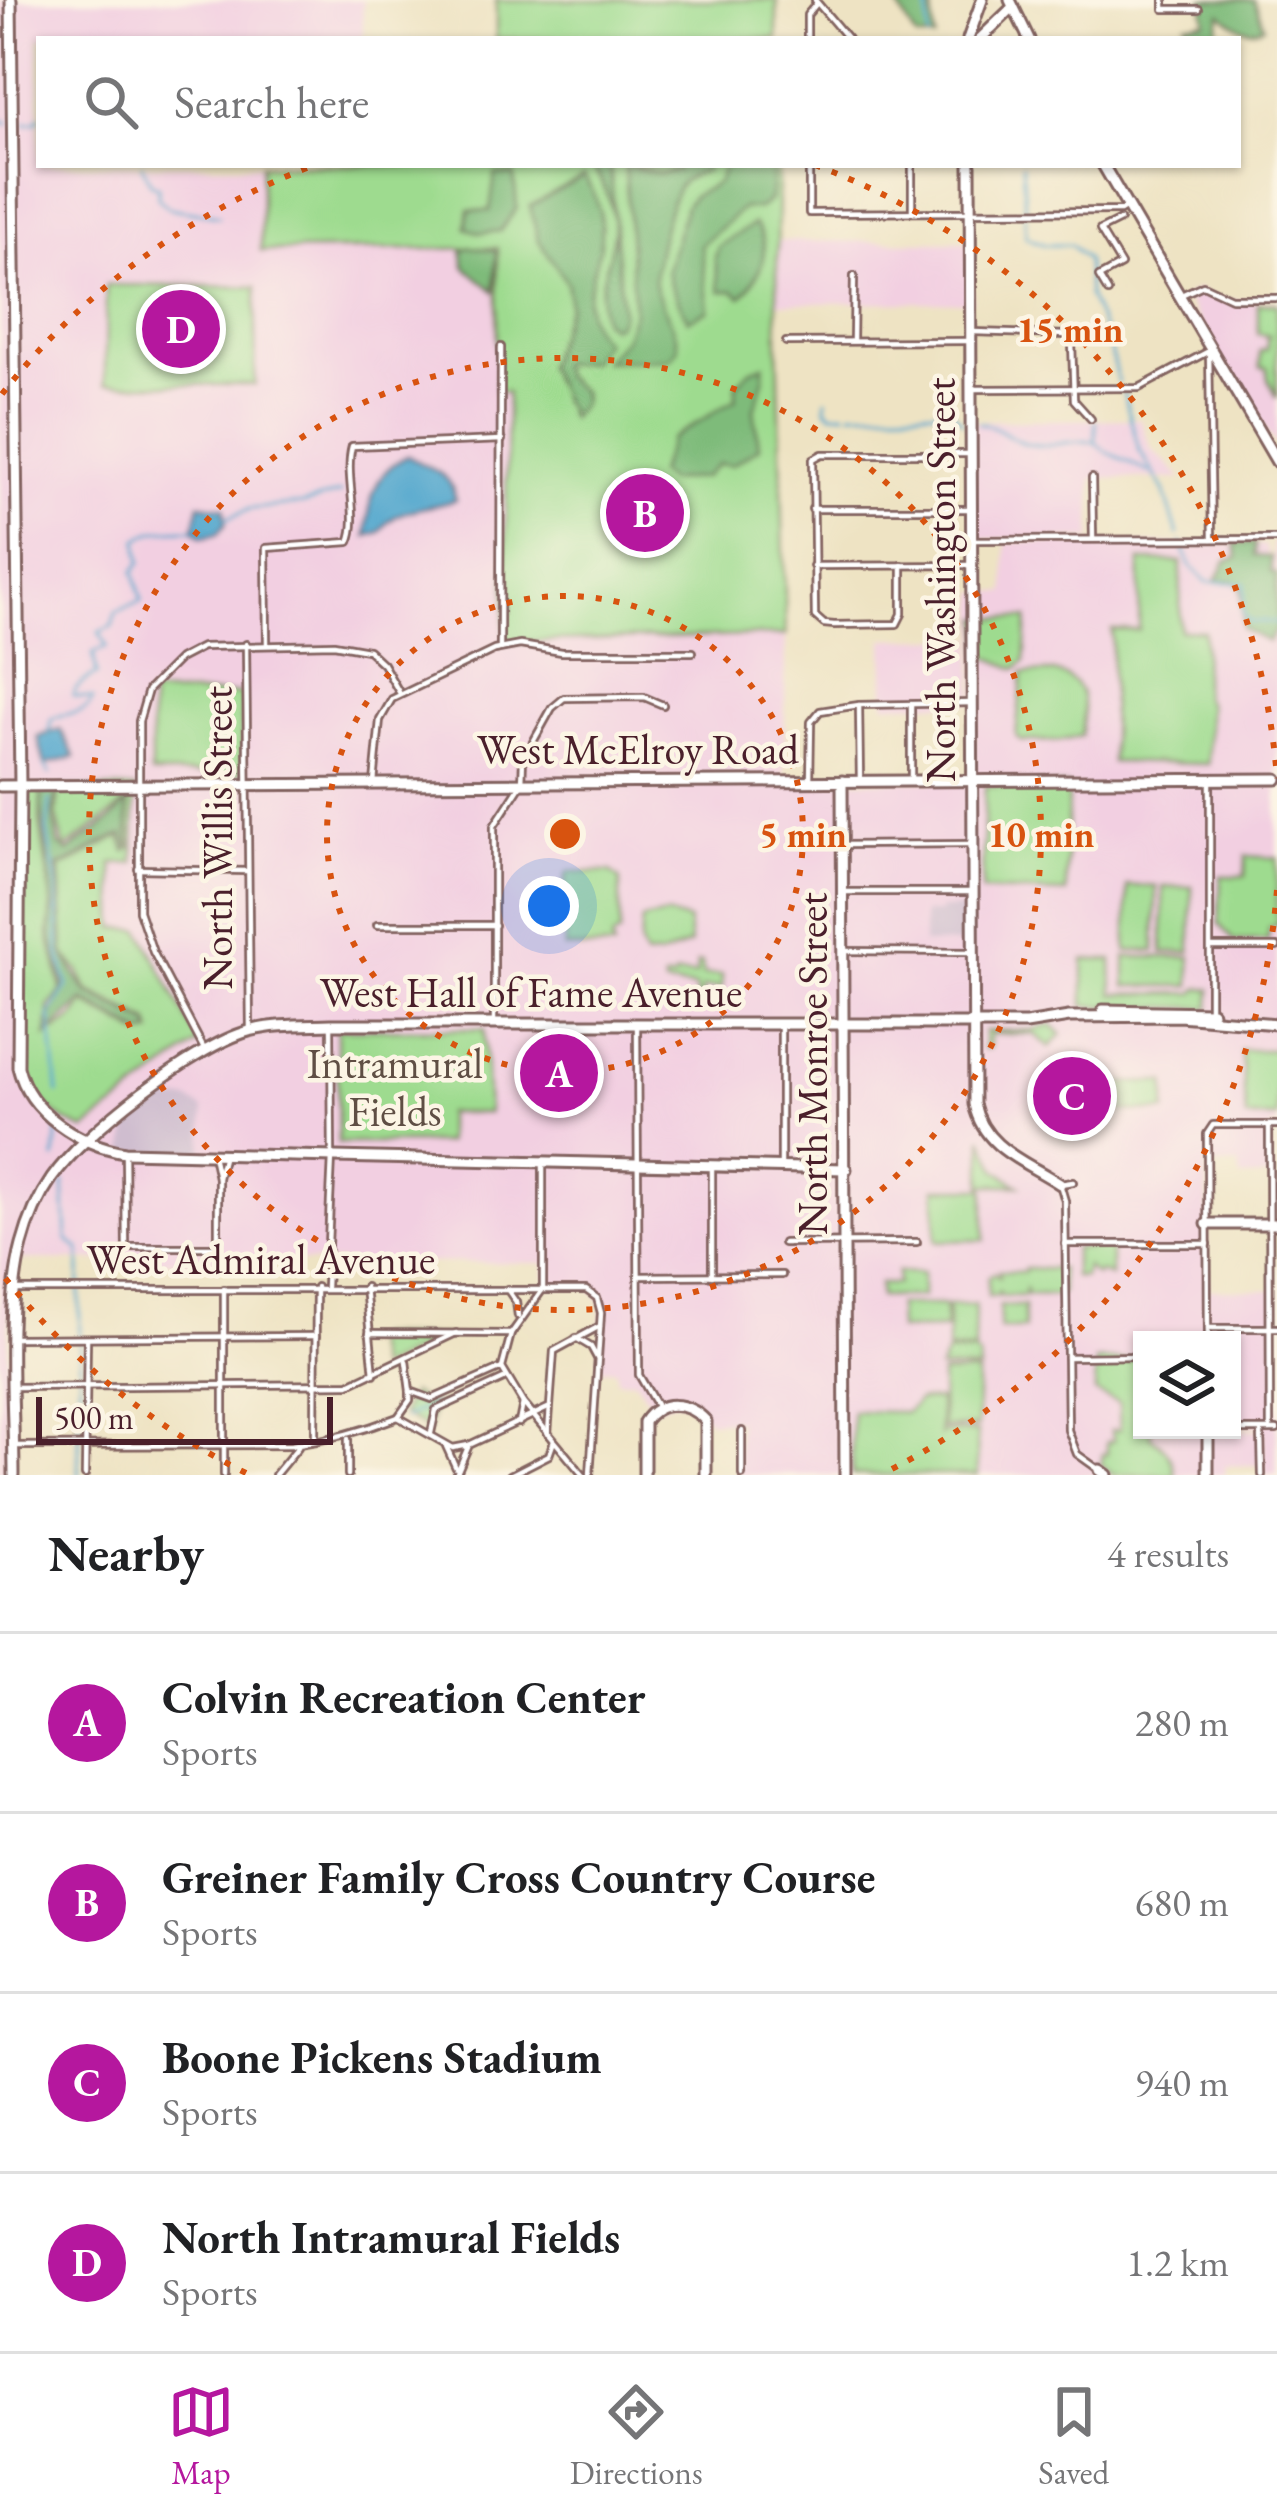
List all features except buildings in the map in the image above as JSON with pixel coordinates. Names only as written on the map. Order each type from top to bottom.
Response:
[{"type":"main road","points":[[11,0],[20,786],[18,1067],[29,1096],[85,1141],[124,1152],[847,1169]]},
{"type":"main road","points":[[969,36],[982,0]]},
{"type":"main road","points":[[983,36],[1011,3]]},
{"type":"main road","points":[[1011,3],[1027,36]]},
{"type":"main road","points":[[1001,18],[1020,22]]},
{"type":"main road","name":"North Washington Street","points":[[970,168],[974,1105],[997,1147],[1060,1184]]},
{"type":"main road","points":[[1105,168],[1277,462]]},
{"type":"main road","name":"West McElroy Road","points":[[0,786],[1277,779]]},
{"type":"main road","name":"North Monroe Street","points":[[842,781],[845,1475]]},
{"type":"main road","name":"West Hall of Fame Avenue","points":[[14,1475],[12,1267],[46,1187],[85,1141],[204,1049],[250,1031],[332,1024],[845,1026],[1210,1015],[1277,1024]]},
{"type":"main road","points":[[102,1128],[104,1149]]},
{"type":"main road","points":[[1208,1224],[1273,1224]]},
{"type":"main road","points":[[644,1475],[644,1422],[658,1408],[686,1407],[703,1417],[706,1475]]},
{"type":"main road","points":[[1208,1439],[1208,1475]]},
{"type":"street","points":[[1164,0],[1164,9],[1199,9]]},
{"type":"street","points":[[807,36],[807,14],[816,2],[845,36]]},
{"type":"street","points":[[809,168],[809,213],[1120,211],[1128,206]]},
{"type":"street","points":[[912,168],[912,212]]},
{"type":"street","points":[[1108,292],[1100,277],[1121,265],[1100,230],[1120,220]]},
{"type":"street","points":[[853,340],[854,276]]},
{"type":"street","points":[[1179,296],[1203,285],[1231,298],[1277,298]]},
{"type":"street","points":[[786,342],[1066,335],[1072,343],[1076,404],[1091,419]]},
{"type":"street","points":[[500,647],[501,347]]},
{"type":"street","points":[[972,389],[1138,388],[1209,351],[1212,539]]},
{"type":"street","name":"North Willis Street","points":[[267,644],[266,548],[350,542],[354,532],[349,476],[352,446],[502,440]]},
{"type":"street","points":[[902,565],[901,619],[897,623],[824,624],[814,609],[814,456],[972,454]]},
{"type":"street","points":[[1092,478],[1093,539]]},
{"type":"street","points":[[812,509],[973,509]]},
{"type":"street","points":[[973,540],[1277,539]]},
{"type":"street","points":[[813,566],[973,565]]},
{"type":"street","points":[[204,1049],[153,952],[140,910],[141,703],[157,681],[191,651],[247,644],[359,646],[383,664],[400,692]]},
{"type":"street","name":"North Willis Street","points":[[247,644],[250,1031]]},
{"type":"street","points":[[374,784],[380,720],[400,692],[500,647],[580,653],[693,652]]},
{"type":"street","points":[[494,1025],[494,826],[523,783],[524,760],[552,708],[564,698],[644,697],[663,705]]},
{"type":"street","points":[[810,782],[811,722],[820,711],[859,705],[974,703]]},
{"type":"street","points":[[859,705],[860,781]]},
{"type":"street","points":[[911,705],[911,780]]},
{"type":"street","points":[[1210,1015],[1212,778]]},
{"type":"street","points":[[844,845],[975,844]]},
{"type":"street","points":[[138,868],[247,871]]},
{"type":"street","points":[[844,892],[975,892]]},
{"type":"street","points":[[377,925],[495,926]]},
{"type":"street","points":[[1212,946],[1277,947]]},
{"type":"street","points":[[844,951],[975,952]]},
{"type":"street","points":[[326,1287],[332,1024]]},
{"type":"street","points":[[637,1025],[639,1375],[658,1408]]},
{"type":"street","points":[[782,1026],[782,1168]]},
{"type":"street","points":[[1241,1430],[1273,1430],[1273,1328],[1273,1224],[1273,1125],[1213,1125],[1207,1134],[1208,1328],[1273,1328]]},
{"type":"street","points":[[124,1152],[126,1247],[218,1247],[218,1153]]},
{"type":"street","points":[[543,1161],[542,1293],[519,1318],[502,1368],[523,1403],[587,1475]]},
{"type":"street","points":[[712,1166],[712,1276]]},
{"type":"street","points":[[1073,1181],[1060,1184],[1065,1202],[1069,1437],[1077,1454],[1104,1473]]},
{"type":"street","points":[[783,1243],[917,1242]]},
{"type":"street","points":[[1065,1244],[1208,1244]]},
{"type":"street","points":[[638,1276],[782,1275]]},
{"type":"street","points":[[315,1438],[316,1287]]},
{"type":"street","points":[[365,1287],[374,1374]]},
{"type":"street","points":[[224,1288],[224,1475]]},
{"type":"street","points":[[507,1289],[519,1318]]},
{"type":"street","name":"West Admiral Avenue","points":[[15,1290],[586,1290],[597,1298],[600,1326]]},
{"type":"street","points":[[546,1456],[551,1438],[554,1351],[600,1326]]},
{"type":"street","points":[[587,1475],[600,1326]]},
{"type":"street","points":[[369,1333],[511,1334]]},
{"type":"street","points":[[14,1387],[349,1384],[456,1333]]},
{"type":"street","points":[[14,1338],[316,1336]]},
{"type":"street","points":[[576,1338],[591,1347],[597,1359]]},
{"type":"street","points":[[82,1339],[85,1475]]},
{"type":"street","points":[[1067,1357],[1133,1356]]},
{"type":"street","points":[[14,1446],[301,1444],[315,1438],[347,1437],[398,1417],[410,1400],[405,1359]]},
{"type":"street","points":[[432,1400],[502,1368]]},
{"type":"street","points":[[436,1410],[506,1378]]},
{"type":"street","points":[[410,1390],[432,1400],[436,1410],[432,1437]]},
{"type":"street","points":[[519,1423],[523,1403]]},
{"type":"street","points":[[398,1417],[458,1448],[549,1407]]},
{"type":"street","points":[[1261,1430],[1262,1475]]},
{"type":"street","points":[[742,1431],[742,1475]]},
{"type":"street","points":[[347,1437],[348,1475]]},
{"type":"street","points":[[275,1475],[301,1444]]},
{"type":"street","points":[[445,1444],[456,1472]]},
{"type":"street","points":[[456,1472],[470,1445]]},
{"type":"street","points":[[510,1475],[546,1456],[570,1461],[590,1457]]},
{"type":"shaded area","points":[[0,0],[363,0],[363,36],[36,36],[36,168],[778,168],[779,241],[971,242],[972,302],[777,303],[786,635],[784,781],[974,781],[977,592],[1006,592],[1006,542],[1265,545],[1273,570],[1273,539],[1277,539],[1277,576],[1272,572],[1277,589],[1277,1127],[1270,1127],[1269,1177],[1240,1178],[1239,1165],[1207,1166],[1208,1289],[1277,1290],[1277,1475],[1264,1475],[1263,1426],[1241,1426],[1241,1331],[1133,1331],[1133,1439],[1206,1439],[1206,1475],[738,1475],[738,1421],[710,1421],[689,1403],[674,1401],[654,1408],[635,1380],[617,1380],[616,1369],[598,1369],[602,1305],[596,1293],[584,1287],[548,1287],[545,1263],[10,1260],[5,1475],[0,1475]]},
{"type":"shaded area","points":[[1196,289],[1217,300],[1277,300],[1277,446],[1185,297]]},
{"type":"shaded area","points":[[1140,419],[1151,448],[1183,479],[1092,478],[1092,539],[973,539],[973,421]]},
{"type":"shaded area","points":[[973,638],[973,703],[885,704],[884,639]]},
{"type":"shaded area","points":[[940,909],[965,909],[965,944],[923,944],[923,913],[939,913]]},
{"type":"shaded area","points":[[161,1100],[189,1100],[204,1109],[203,1153],[125,1152],[129,1118]]},
{"type":"shaded area","points":[[1241,1430],[1261,1430],[1261,1465],[1226,1466],[1225,1475],[1208,1475],[1208,1439],[1241,1439]]},
{"type":"green space","points":[[496,0],[777,0],[777,36],[496,36]]},
{"type":"green space","points":[[895,0],[931,0],[935,36],[915,36]]},
{"type":"green space","points":[[1203,0],[1254,0],[1264,26],[1246,29],[1221,14],[1217,36],[1207,36],[1206,29],[1188,32],[1186,24],[1206,21]]},
{"type":"green space","points":[[261,168],[778,168],[786,635],[505,642],[507,392],[496,391],[498,248],[261,251]]},
{"type":"green space","points":[[594,168],[610,168],[622,313],[611,326],[603,320],[601,298],[614,218]]},
{"type":"green space","points":[[625,168],[660,174],[677,168],[706,168],[680,184],[658,250],[655,286],[678,349],[669,359],[604,361],[625,337],[634,311]]},
{"type":"green space","points":[[723,168],[773,168],[770,200],[758,209],[743,208],[701,245],[709,310],[688,320],[667,270],[685,206],[694,195],[718,183]]},
{"type":"green space","points":[[495,175],[514,175],[517,208],[500,231],[481,233],[466,228],[469,210],[490,211]]},
{"type":"green space","points":[[584,177],[597,202],[601,224],[588,315],[604,341],[589,362],[559,364],[563,377],[582,392],[581,405],[570,418],[546,366],[569,305],[567,283],[538,239],[530,206]]},
{"type":"green space","points":[[754,224],[764,252],[754,281],[741,297],[734,291],[720,291],[718,247]]},
{"type":"green space","points":[[471,247],[497,251],[494,291],[465,267],[462,251]]},
{"type":"green space","points":[[106,285],[256,287],[255,385],[105,384]]},
{"type":"green space","points":[[1258,303],[1277,303],[1277,398],[1267,368],[1260,367],[1260,351],[1267,349],[1271,336],[1258,334]]},
{"type":"green space","points":[[764,365],[754,409],[759,447],[732,465],[718,464],[704,477],[668,481],[658,473],[671,439],[736,399],[736,385],[750,370]]},
{"type":"green space","points":[[1235,543],[1255,543],[1255,556],[1271,557],[1271,573],[1277,574],[1277,628],[1268,642],[1243,629],[1241,587],[1234,581],[1216,581],[1226,561],[1238,558]]},
{"type":"green space","points":[[1140,561],[1181,562],[1180,630],[1204,631],[1208,764],[1111,762],[1112,630],[1139,630]]},
{"type":"green space","points":[[981,618],[1028,618],[1025,662],[1016,669],[981,654]]},
{"type":"green space","points":[[1054,672],[1079,688],[1081,736],[1021,741],[1016,736],[1023,673]]},
{"type":"green space","points":[[151,694],[242,694],[242,774],[151,774]]},
{"type":"green space","points":[[985,786],[1068,786],[1066,893],[982,891]]},
{"type":"green space","points":[[58,788],[53,813],[59,845],[68,852],[127,802],[126,851],[123,835],[58,866],[64,954],[86,992],[150,1025],[144,1034],[84,1000],[48,1034],[64,984],[50,934],[53,906],[41,804],[43,789]]},
{"type":"green space","points":[[60,788],[135,789],[134,863],[113,864],[116,928],[141,930],[199,1043],[85,1130],[45,1105],[30,1087],[22,1066],[23,869],[29,789],[41,789],[40,822],[52,906],[49,934],[62,991],[49,1007],[47,1036],[73,1019],[84,1003],[141,1035],[153,1033],[150,1022],[87,990],[64,954],[60,867],[121,837],[126,851],[131,848],[128,800],[65,849],[56,813]]},
{"type":"green space","points":[[1246,856],[1277,858],[1277,925],[1269,928],[1268,940],[1234,941],[1219,924],[1221,876],[1245,876]]},
{"type":"green space","points":[[569,872],[610,872],[620,879],[620,933],[612,939],[614,948],[565,948]]},
{"type":"green space","points":[[1127,886],[1156,886],[1155,951],[1127,951]]},
{"type":"green space","points":[[1163,887],[1192,887],[1191,952],[1163,952]]},
{"type":"green space","points":[[667,915],[688,921],[690,944],[645,957],[640,945],[642,920]]},
{"type":"green space","points":[[1126,957],[1191,957],[1191,986],[1126,986]]},
{"type":"green space","points":[[1084,960],[1112,960],[1113,994],[1211,989],[1210,1008],[1084,1006]]},
{"type":"green space","points":[[697,963],[702,963],[703,975],[722,975],[722,988],[703,988],[702,997],[696,997],[695,988],[664,985],[664,979],[675,975],[696,975]]},
{"type":"green space","points":[[1052,1024],[1062,1034],[1050,1047],[1034,1034],[990,1034],[989,1048],[984,1049],[984,1031],[1032,1030]]},
{"type":"green space","name":"Intramural Fields","points":[[337,1029],[484,1029],[488,1113],[446,1113],[446,1143],[338,1143]]},
{"type":"green space","points":[[1241,1050],[1277,1050],[1277,1118],[1246,1118]]},
{"type":"green space","points":[[1166,1082],[1166,1111],[1100,1112],[1100,1083]]},
{"type":"green space","points":[[983,1137],[997,1170],[1019,1185],[983,1185]]},
{"type":"green space","points":[[936,1188],[985,1188],[985,1240],[936,1241]]},
{"type":"green space","points":[[1074,1248],[1111,1248],[1111,1276],[1099,1272],[1096,1276],[1086,1267],[1084,1277],[1074,1277]]},
{"type":"green space","points":[[1025,1269],[1060,1269],[1062,1293],[1027,1295],[1025,1287],[1025,1296],[1000,1296],[999,1290],[998,1296],[988,1296],[988,1277]]},
{"type":"green space","points":[[897,1272],[922,1273],[922,1297],[879,1297],[879,1284],[897,1284]]},
{"type":"green space","points":[[897,1305],[945,1305],[945,1329],[898,1330]]},
{"type":"green space","points":[[948,1305],[975,1305],[974,1351],[948,1351]]},
{"type":"green space","points":[[1000,1306],[1024,1306],[1024,1329],[1000,1329]]},
{"type":"green space","points":[[376,1336],[445,1337],[377,1369],[371,1341]]},
{"type":"green space","points":[[947,1353],[974,1353],[979,1370],[939,1369]]},
{"type":"green space","points":[[1133,1360],[1133,1439],[1154,1439],[1161,1445],[1175,1475],[1113,1475],[1101,1465],[1107,1442],[1114,1441],[1111,1430],[1120,1430],[1119,1403],[1095,1392],[1096,1361]]},
{"type":"green space","points":[[977,1373],[977,1427],[942,1428],[941,1374]]},
{"type":"green space","points":[[411,1393],[433,1406],[429,1430],[402,1414]]},
{"type":"green space","points":[[919,1400],[939,1400],[940,1437],[941,1432],[977,1432],[978,1475],[852,1475],[852,1411],[907,1412]]},
{"type":"water","points":[[408,456],[445,477],[455,500],[404,513],[367,536],[375,488],[387,470]]},
{"type":"water","points":[[200,504],[224,507],[226,523],[218,534],[202,537],[194,529]]},
{"type":"water","points":[[60,729],[75,757],[45,765],[38,737]]},
{"type":"waterway","points":[[927,0],[929,36]]},
{"type":"waterway","points":[[0,120],[8,123]]},
{"type":"waterway","points":[[25,123],[36,122]]},
{"type":"waterway","points":[[143,168],[151,184],[158,187],[158,198],[169,208],[219,216]]},
{"type":"waterway","points":[[1022,168],[1025,208]]},
{"type":"waterway","points":[[1025,215],[1026,237],[1045,245],[1071,245],[1086,260],[1088,296],[1108,341],[1118,383]]},
{"type":"waterway","points":[[1123,392],[1139,449],[1164,490],[1178,535]]},
{"type":"waterway","points":[[826,399],[832,413],[845,412]]},
{"type":"waterway","points":[[851,412],[950,410],[963,422]]},
{"type":"waterway","points":[[1096,422],[1095,442],[1104,450]]},
{"type":"waterway","points":[[979,423],[1033,445],[1095,442]]},
{"type":"waterway","points":[[1107,452],[1149,472]]},
{"type":"waterway","points":[[226,519],[250,509],[303,504],[340,493]]},
{"type":"waterway","points":[[49,732],[51,720],[80,711],[93,699],[73,696],[82,683],[97,675],[93,653],[107,647],[99,632],[112,626],[116,612],[142,601],[134,571],[141,562],[138,540],[157,531],[194,529]]},
{"type":"waterway","points":[[1181,543],[1191,566],[1207,582],[1245,583],[1243,614],[1249,622],[1277,623]]},
{"type":"waterway","points":[[45,765],[50,774]]},
{"type":"waterway","points":[[50,800],[47,830],[57,887],[59,951],[68,986],[50,1014],[58,1093]]},
{"type":"waterway","points":[[55,1159],[58,1126]]},
{"type":"waterway","points":[[64,1183],[67,1240],[80,1250],[79,1475]]},
{"type":"waterway","points":[[404,1418],[435,1403]]},
{"type":"place","name":"North Intramural Fields","points":[[181,329]]},
{"type":"place","name":"Greiner Family Cross Country Course","points":[[645,513]]},
{"type":"place","name":"Colvin Recreation Center","points":[[559,1073]]},
{"type":"place","name":"Boone Pickens Stadium","points":[[1072,1096]]}]
